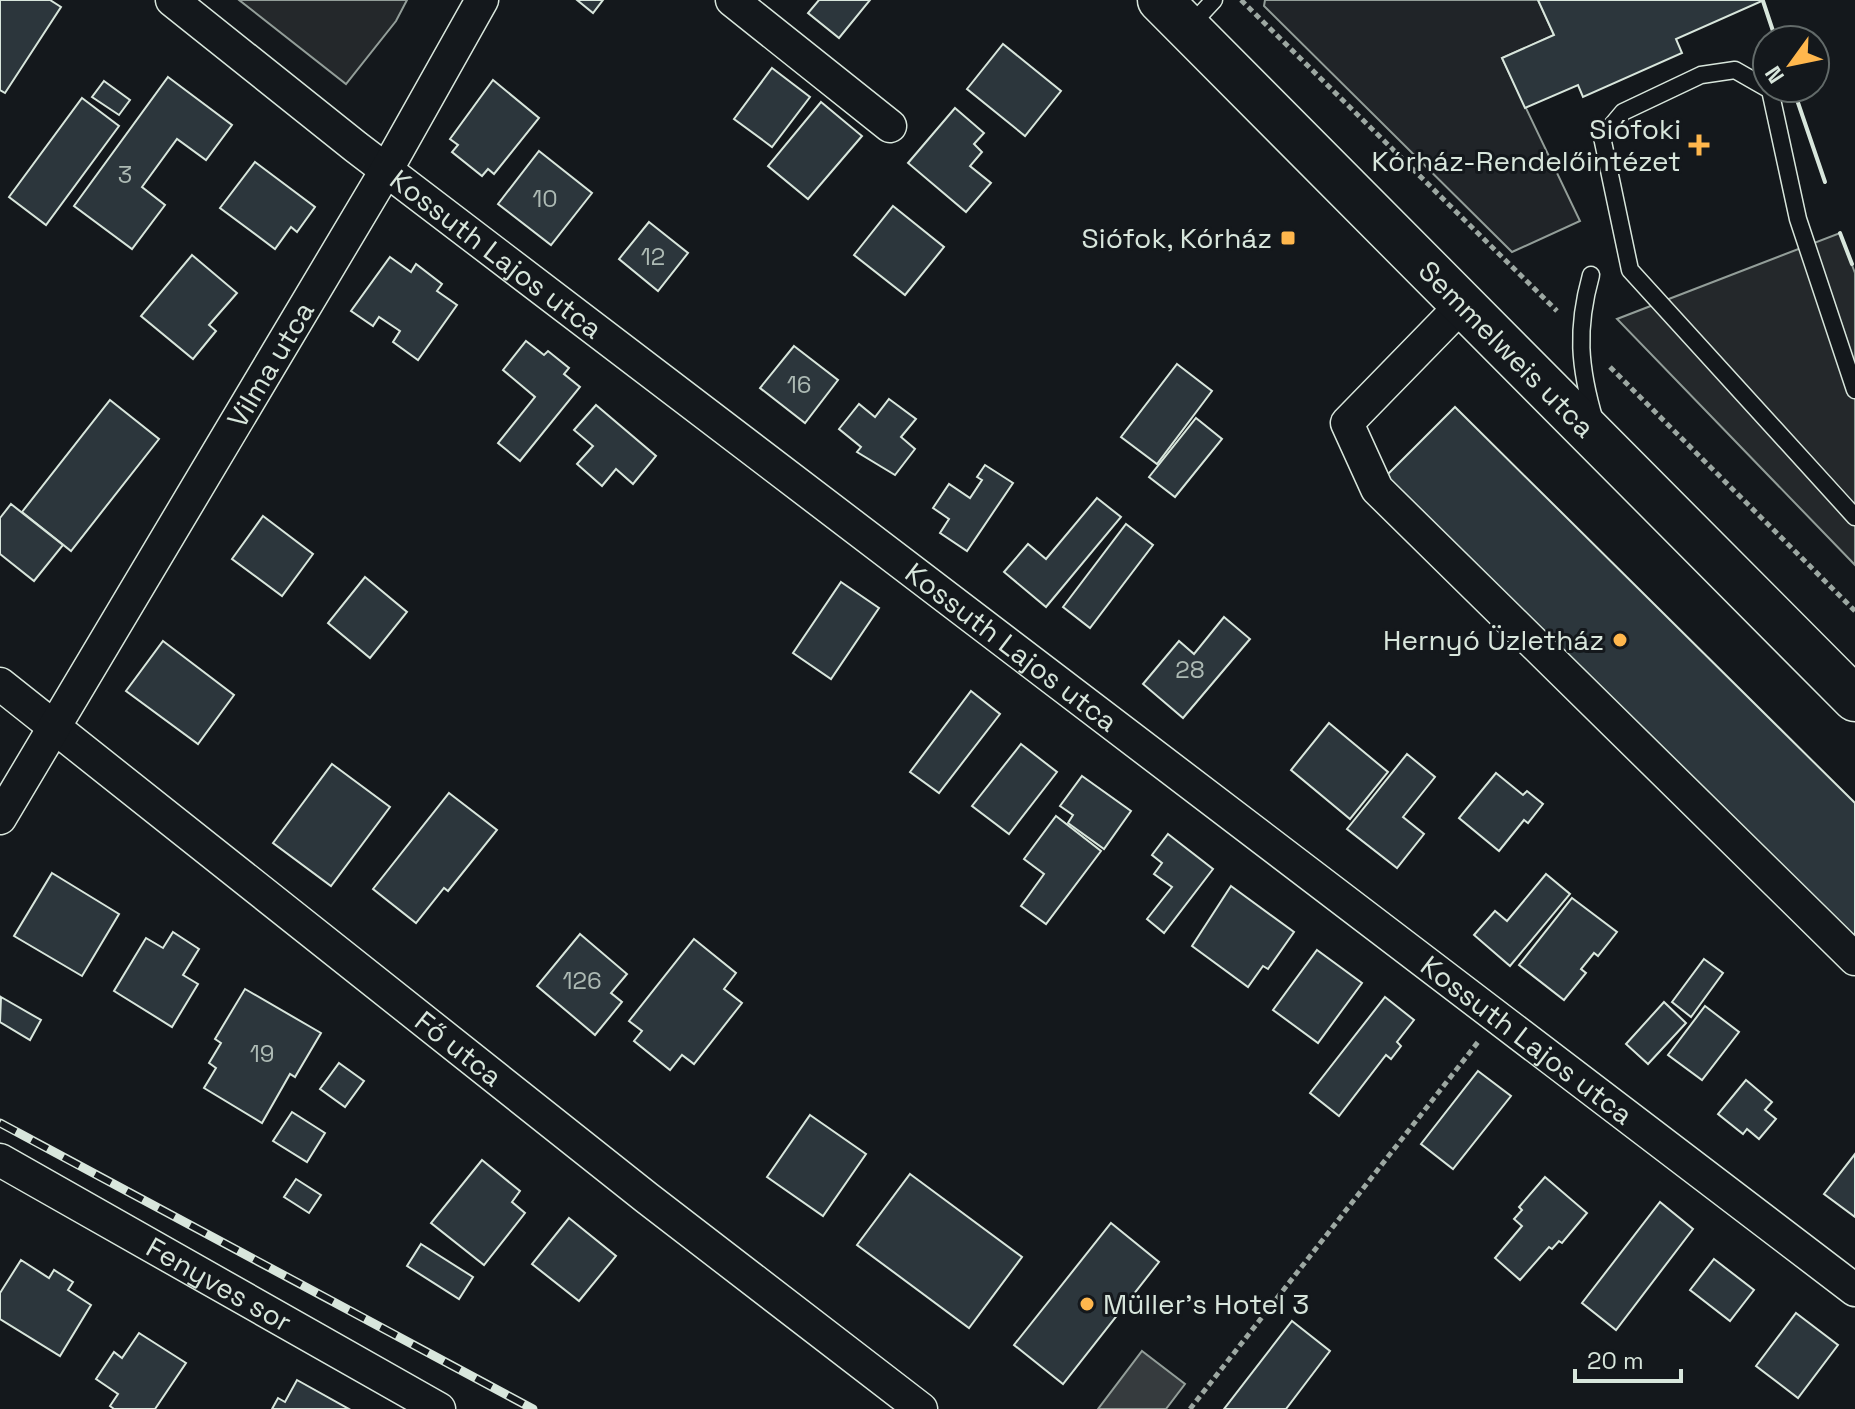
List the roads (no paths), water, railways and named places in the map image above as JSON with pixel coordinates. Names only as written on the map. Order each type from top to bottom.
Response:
[{"type":"main road","name":"Semmelweis utca","points":[[1187,9],[1463,304],[1855,699]]},
{"type":"street","name":"Kossuth Lajos utca","points":[[172,0],[387,169],[1855,1290]]},
{"type":"street","name":"Vilma utca","points":[[0,818],[56,729],[387,169],[482,0]]},
{"type":"street","points":[[732,0],[890,126]]},
{"type":"street","points":[[1463,304],[1347,423],[1377,489],[1855,959]]},
{"type":"street","name":"Fő utca","points":[[0,684],[647,1198],[921,1409]]},
{"type":"street","name":"Fenyves sor","points":[[0,1160],[434,1408]]},
{"type":"lane","points":[[1855,390],[1798,219],[1770,90],[1735,70],[1701,75],[1623,112],[1602,137],[1630,270],[1855,517]]},
{"type":"lane","points":[[1591,275],[1580,337],[1581,374],[1602,445]]},
{"type":"lane","points":[[1841,503],[1855,490]]},
{"type":"railway","points":[[0,1123],[533,1409]]},
{"type":"place","name":"Siófoki Kórház-Rendelőintézet","points":[[1699,145]]},
{"type":"place","name":"Siófok, Kórház","points":[[1288,238]]},
{"type":"place","name":"Hernyó Üzletház","points":[[1620,640]]},
{"type":"place","name":"Müller's Hotel 3","points":[[1087,1304]]}]
